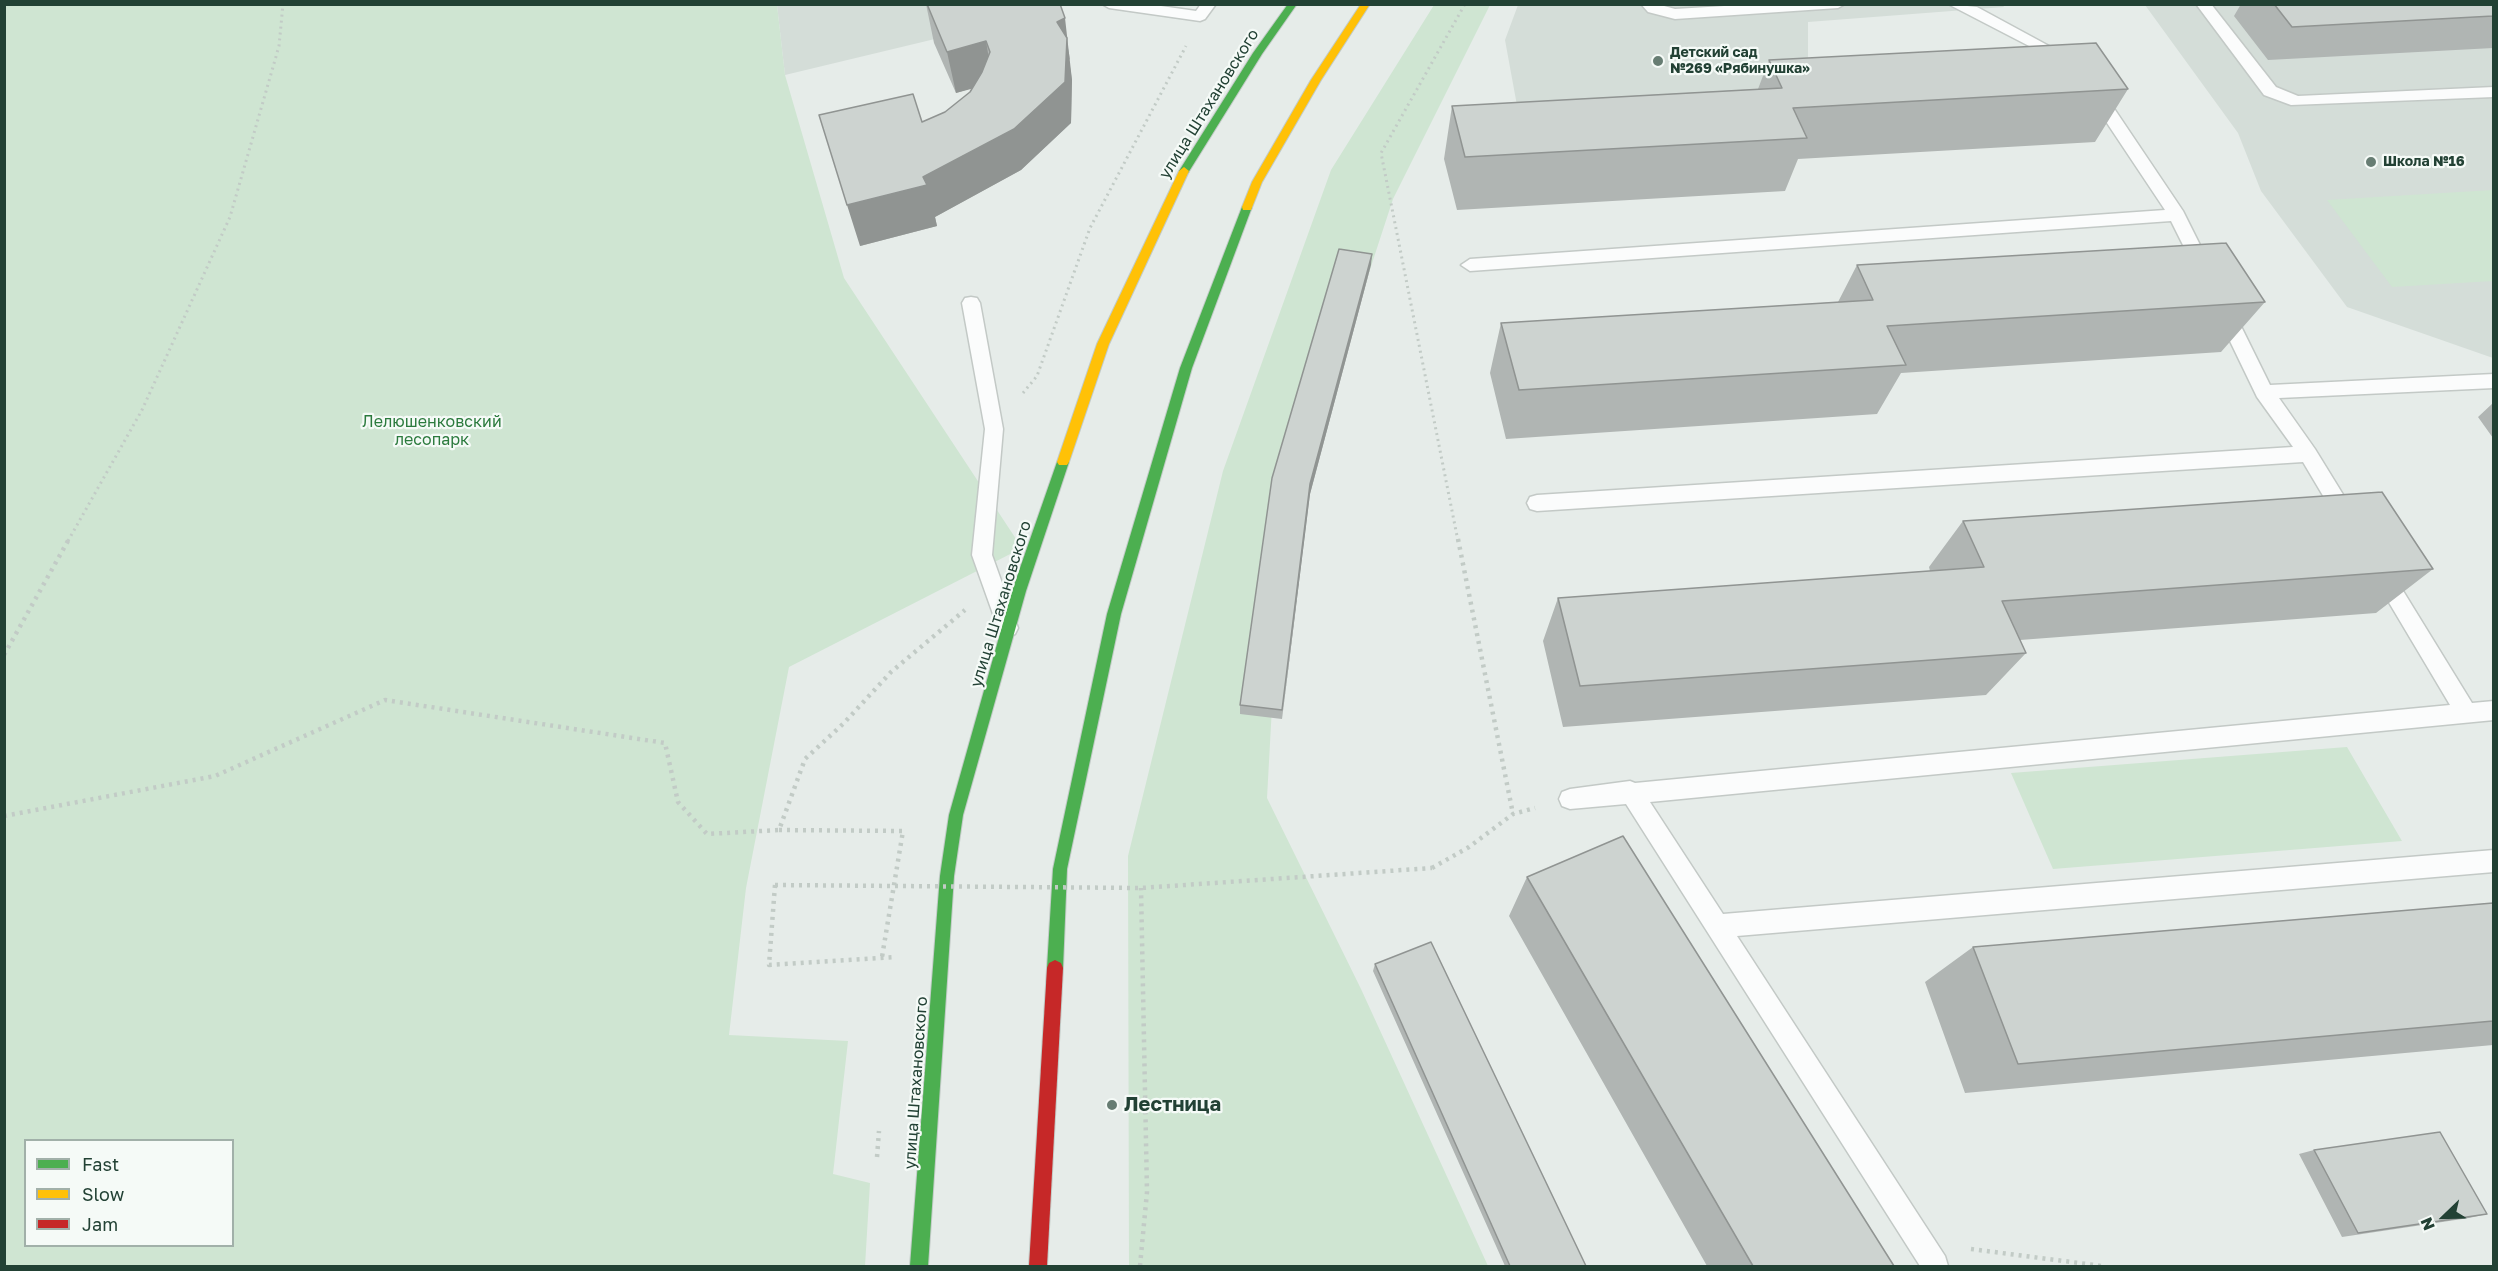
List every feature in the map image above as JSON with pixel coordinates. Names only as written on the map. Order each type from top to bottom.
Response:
[{"type":"main road","name":"улица Штахановского","points":[[919,1266],[947,876],[956,815],[1009,629],[1103,344],[1184,170],[1258,53],[1293,4]]},
{"type":"main road","points":[[1038,1266],[1060,869],[1114,614],[1186,369],[1257,182],[1316,80],[1366,4]]},
{"type":"lane","points":[[1109,4],[1205,10]]},
{"type":"lane","points":[[1647,4],[1653,9],[1675,14],[1838,4]]},
{"type":"lane","points":[[1955,4],[1972,10],[2036,43],[2080,72],[2177,215],[2264,392],[2308,454],[2357,534]]},
{"type":"lane","points":[[2203,4],[2270,91],[2297,100],[2493,92]]},
{"type":"lane","points":[[1470,265],[2177,215]]},
{"type":"lane","points":[[970,303],[994,429],[982,555],[1009,629]]},
{"type":"lane","points":[[2264,392],[2493,381]]},
{"type":"lane","points":[[1537,503],[2308,454]]},
{"type":"lane","points":[[2375,563],[2466,712]]},
{"type":"lane","points":[[1570,799],[1630,791],[2493,710]]},
{"type":"lane","points":[[1630,791],[1935,1266]]},
{"type":"lane","points":[[1717,926],[2493,861]]},
{"type":"path","points":[[4,655],[142,410],[230,217],[279,46],[283,4]]},
{"type":"path","points":[[1465,4],[1382,153],[1513,814]]},
{"type":"path","points":[[994,429],[1038,376],[1090,228],[1205,10]]},
{"type":"path","points":[[779,830],[805,759],[844,723],[891,672],[967,607]]},
{"type":"path","points":[[4,816],[215,776],[385,700],[665,743],[678,802],[707,834],[779,830],[903,831],[882,957]]},
{"type":"path","points":[[903,956],[769,964],[775,885],[1141,888],[1432,868],[1469,847],[1513,814],[1570,799]]},
{"type":"path","points":[[1140,1266],[1147,1192],[1141,888]]},
{"type":"path","points":[[1920,1243],[2102,1266]]},
{"type":"shaded area","name":"Детский сад №269 «Рябинушка»","points":[[2002,4],[2004,7],[1808,22],[1808,83],[1788,91],[1518,111],[1505,40],[1518,5]]},
{"type":"shaded area","points":[[777,5],[963,5],[964,32],[785,75]]},
{"type":"shaded area","name":"Школа №16","points":[[2145,5],[2493,5],[2493,358],[2347,307],[2261,191],[2238,133]]},
{"type":"green space","name":"Лелюшенковский лесопарк","points":[[5,5],[777,5],[785,75],[844,278],[1022,548],[789,667],[746,888],[729,1035],[848,1041],[833,1174],[870,1183],[865,1266],[5,1266]]},
{"type":"green space","points":[[1434,5],[1490,5],[1393,199],[1281,542],[1267,798],[1361,989],[1488,1266],[1129,1266],[1128,856],[1223,471],[1331,170]]},
{"type":"green space","points":[[2493,190],[2493,281],[2392,287],[2327,200]]},
{"type":"green space","points":[[2347,747],[2402,841],[2053,869],[2011,773]]},
{"type":"building","points":[[927,4],[1060,4],[1065,18],[1057,22],[1067,38],[1065,82],[1014,129],[923,177],[927,185],[847,205],[819,115],[913,94],[922,122],[945,112],[970,92],[990,52],[986,41],[947,52]]},
{"type":"building","points":[[2274,4],[2493,4],[2493,16],[2292,27]]},
{"type":"building","points":[[2096,43],[2128,89],[1793,108],[1807,138],[1465,157],[1452,106],[1782,88],[1769,60]]},
{"type":"building","points":[[2226,243],[2265,302],[1887,326],[1906,365],[1519,390],[1501,323],[1873,300],[1857,265]]},
{"type":"building","points":[[1339,249],[1372,254],[1310,484],[1282,710],[1240,705],[1272,478]]},
{"type":"building","points":[[2382,492],[2433,569],[2002,601],[2026,653],[1580,686],[1558,598],[1984,567],[1963,521]]},
{"type":"building","points":[[1623,836],[1894,1266],[1753,1266],[1527,877]]},
{"type":"building","points":[[2493,903],[2493,1021],[2018,1064],[1973,947]]},
{"type":"building","points":[[1431,942],[1586,1266],[1510,1266],[1375,964]]},
{"type":"building","points":[[2440,1132],[2487,1214],[2358,1233],[2314,1150]]},
{"type":"traffic: fast","points":[[1184,171],[1258,53],[1293,4]]},
{"type":"traffic: fast","points":[[1055,968],[1060,869],[1114,614],[1186,368],[1247,207]]},
{"type":"traffic: fast","points":[[919,1266],[947,876],[956,815],[1019,591],[1063,462]]},
{"type":"traffic: slow","points":[[1247,207],[1257,182],[1316,80],[1366,4]]},
{"type":"traffic: slow","points":[[1063,462],[1103,344],[1184,171]]},
{"type":"traffic: jam","points":[[1038,1266],[1055,968]]},
{"type":"place","name":"Детский сад №269 «Рябинушка»","points":[[1658,61]]},
{"type":"place","name":"Школа №16","points":[[2371,162]]},
{"type":"place","name":"Лестница","points":[[1112,1105]]}]
